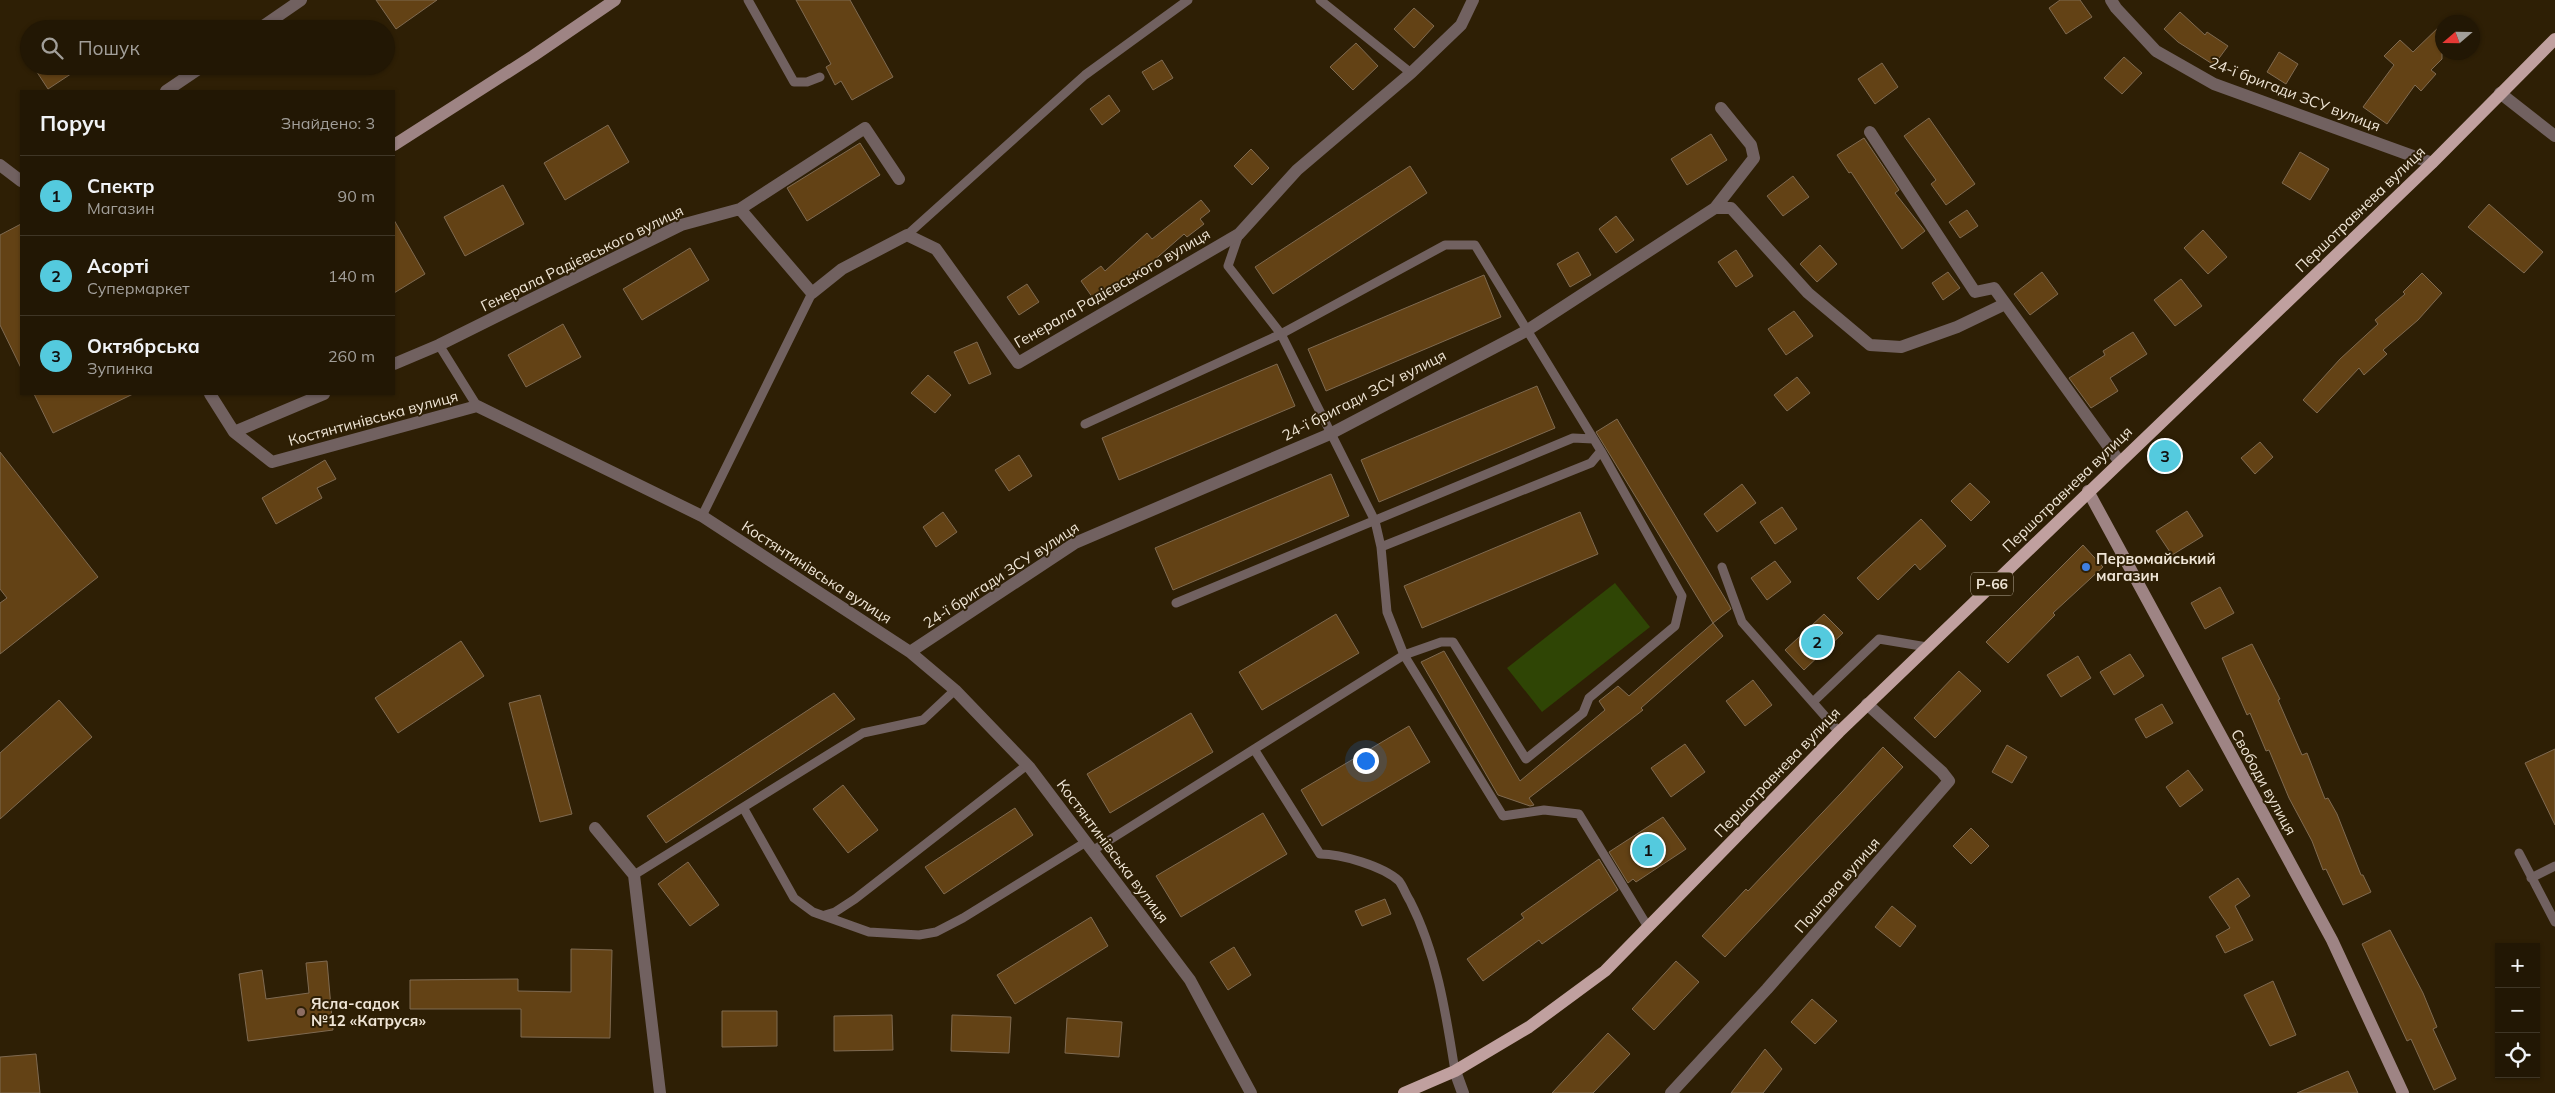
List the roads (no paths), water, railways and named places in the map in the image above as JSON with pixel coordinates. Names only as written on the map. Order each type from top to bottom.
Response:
[{"type":"main road","name":"Першотравнева вулиця","points":[[1404,1093],[1455,1071],[1529,1027],[1598,976],[1867,704],[2432,163],[2555,38]]},
{"type":"street","points":[[272,20],[301,0]]},
{"type":"street","points":[[395,144],[533,56],[615,0]]},
{"type":"street","name":"Генерала Радієвського вулиця","points":[[907,235],[936,249],[1018,362],[1239,234],[1297,170],[1411,73],[1461,25],[1473,0]]},
{"type":"street","name":"24-ї бригади ЗСУ вулиця","points":[[2111,0],[2116,8],[2156,51],[2214,84],[2432,163]]},
{"type":"street","points":[[167,90],[190,75]]},
{"type":"street","points":[[2500,93],[2555,136]]},
{"type":"street","name":"24-ї бригади ЗСУ вулиця","points":[[910,652],[1075,543],[1330,434],[1526,331],[1715,208],[1754,158],[1751,145],[1721,108]]},
{"type":"street","name":"Генерала Радієвського вулиця","points":[[395,364],[440,345],[681,225],[740,210],[865,128],[898,178]]},
{"type":"street","points":[[1870,132],[1975,292],[1994,288],[2119,461]]},
{"type":"street","points":[[0,165],[20,180]]},
{"type":"street","points":[[1715,208],[1731,208],[1808,293],[1870,345],[1901,346],[1957,327],[2006,304]]},
{"type":"street","points":[[740,210],[812,293],[842,269],[907,235]]},
{"type":"street","name":"Костянтинівська вулиця","points":[[211,395],[234,432],[272,462],[477,406],[702,516],[910,652],[955,690],[1028,765],[1190,980],[1251,1093]]},
{"type":"street","points":[[234,432],[322,395]]},
{"type":"street","name":"Свободи вулиця","points":[[2088,491],[2332,940],[2403,1093]]},
{"type":"street","name":"Поштова вулиця","points":[[1672,1093],[1767,989],[1949,781],[1942,772],[1867,704]]},
{"type":"street","points":[[595,828],[634,875],[660,1093]]},
{"type":"street","points":[[1455,1071],[1464,1093]]},
{"type":"lane","points":[[748,0],[794,82],[807,82],[820,77]]},
{"type":"lane","points":[[907,235],[1085,75],[1188,0]]},
{"type":"lane","points":[[1320,0],[1411,73]]},
{"type":"lane","points":[[1239,234],[1228,266],[1281,334],[1375,521],[1381,547],[1387,612],[1404,655],[1503,816],[1544,810],[1579,814],[1648,927]]},
{"type":"lane","points":[[744,809],[794,898],[808,909],[869,932],[919,936],[936,932],[963,918],[1089,847],[1254,749],[1404,655],[1441,642],[1453,642],[1526,759],[1583,713],[1590,698],[1674,626],[1682,596],[1601,451],[1526,331],[1475,244],[1445,245],[1281,334],[1085,424]]},
{"type":"lane","points":[[702,516],[812,293]]},
{"type":"lane","points":[[440,345],[477,406]]},
{"type":"lane","points":[[1176,603],[1573,438],[1593,439]]},
{"type":"lane","points":[[1381,547],[1591,463],[1601,451]]},
{"type":"lane","points":[[1722,567],[1742,622],[1839,732]]},
{"type":"lane","points":[[1814,702],[1879,638],[1927,646]]},
{"type":"lane","points":[[634,875],[863,734],[923,720],[955,690]]},
{"type":"lane","points":[[1254,749],[1320,854],[1333,854],[1374,867],[1399,882],[1415,912],[1430,954],[1445,1008],[1455,1071]]},
{"type":"lane","points":[[825,915],[835,912],[855,899],[1028,765]]},
{"type":"lane","points":[[2519,853],[2555,922]]},
{"type":"lane","points":[[2531,878],[2555,866]]},
{"type":"place","name":"Октябрська","points":[[2165,456]]},
{"type":"place","name":"Первомайський магазин","points":[[2086,567]]},
{"type":"place","name":"Асорті","points":[[1817,642]]},
{"type":"place","name":"Спектр","points":[[1648,850]]},
{"type":"place","name":"Ясла-садок №12 «Катруся»","points":[[301,1012]]}]
